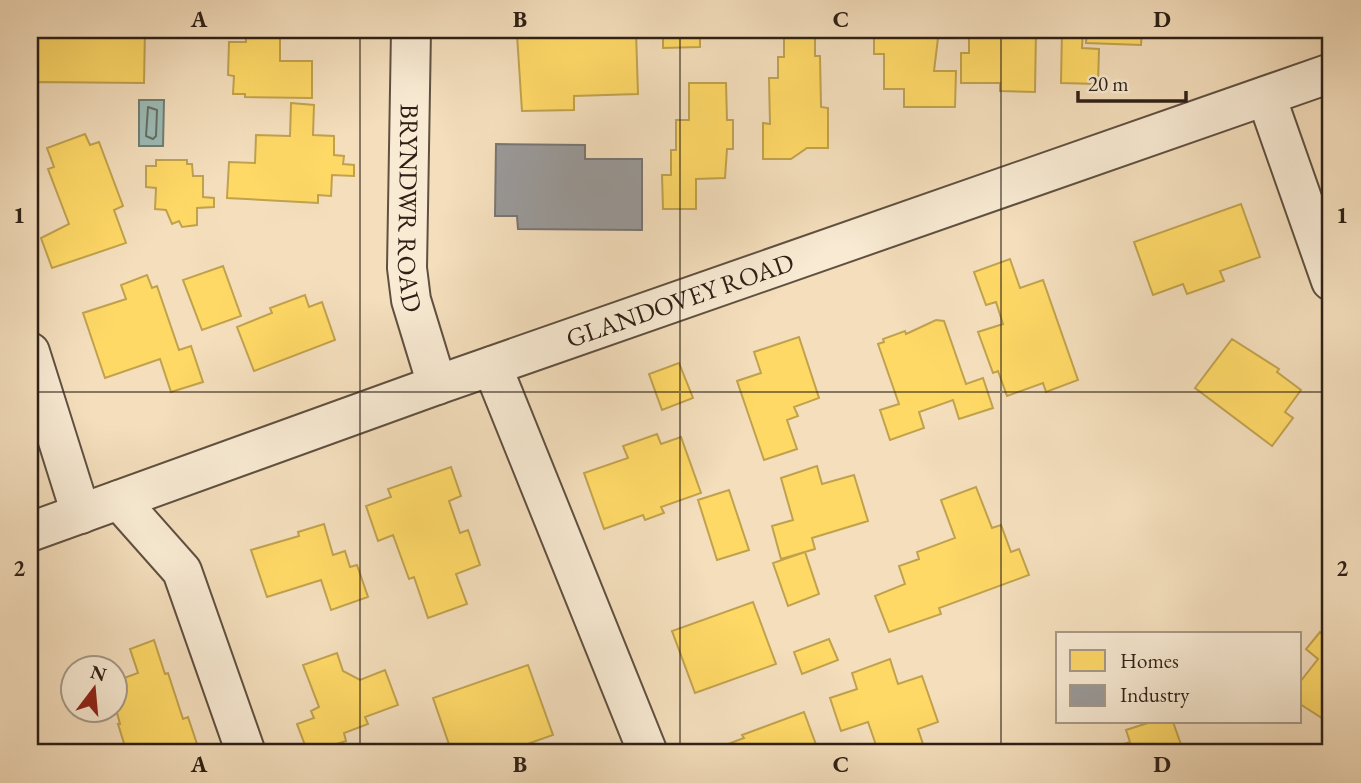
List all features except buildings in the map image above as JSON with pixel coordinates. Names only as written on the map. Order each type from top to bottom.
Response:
[{"type":"street","name":"BRYNDWR ROAD","points":[[411,30],[407,268],[411,300],[437,385]]},
{"type":"street","name":"GLANDOVEY ROAD","points":[[30,532],[437,385],[1331,73]]},
{"type":"street","points":[[1266,96],[1331,281]]},
{"type":"street","points":[[30,352],[81,514]]},
{"type":"street","points":[[492,366],[648,753]]},
{"type":"street","points":[[118,500],[182,570],[246,753]]},
{"type":"water","points":[[139,100],[164,100],[163,146],[139,146]]}]
